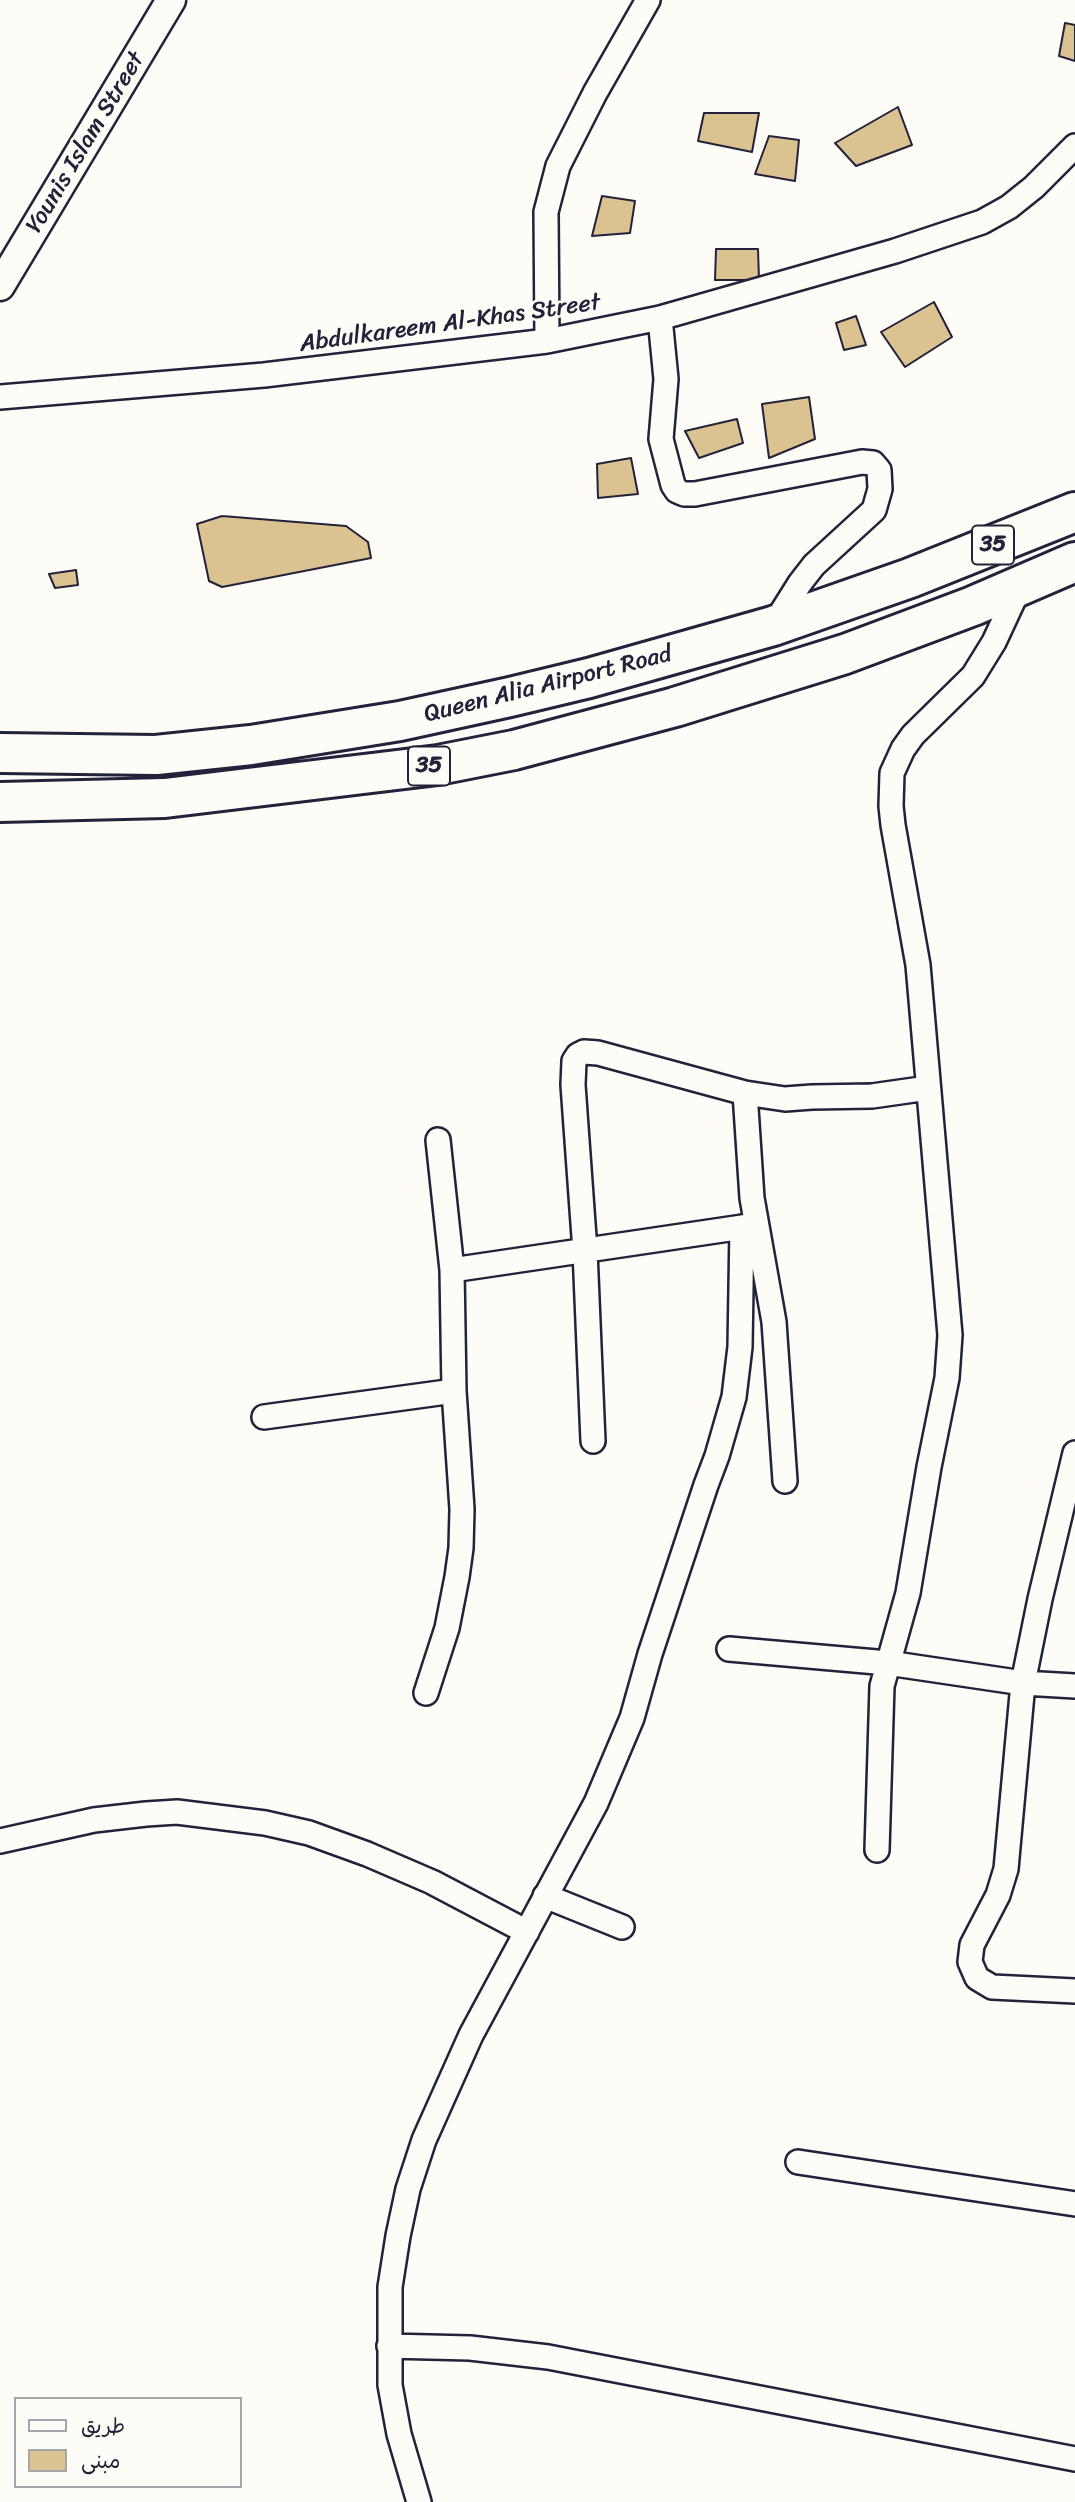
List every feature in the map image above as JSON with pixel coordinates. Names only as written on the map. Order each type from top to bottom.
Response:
[{"type":"highway","name":"Queen Alia Airport Road","points":[[0,753],[156,755],[251,745],[374,726],[589,678],[773,626],[910,578],[1075,512]]},
{"type":"highway","name":"Queen Alia Airport Road","points":[[0,802],[165,798],[439,765],[514,750],[738,688],[845,654],[962,610],[1075,562]]},
{"type":"street","name":"Younis Islam Street","points":[[0,286],[171,0]]},
{"type":"street","points":[[547,341],[546,212],[558,166],[595,93],[648,0]]},
{"type":"street","name":"Abdulkareem Al-Khas Street","points":[[0,397],[264,375],[547,341],[660,318],[895,251],[982,222],[1009,207],[1034,187],[1075,146]]},
{"type":"street","points":[[660,318],[666,379],[661,439],[677,491],[695,494],[862,462],[873,463],[878,468],[880,489],[874,510],[807,574],[773,626]]},
{"type":"street","points":[[807,574],[813,602],[825,608]]},
{"type":"street","points":[[877,1850],[881,1699],[908,1592],[949,1356],[949,1312],[918,965],[892,825],[892,774],[903,749],[913,735],[973,676],[1020,586]]},
{"type":"street","points":[[962,610],[998,632]]},
{"type":"street","points":[[593,1441],[585,1251],[573,1085],[573,1065],[578,1055],[584,1052],[598,1053],[745,1093],[785,1099],[872,1096],[928,1088]]},
{"type":"street","points":[[419,2502],[399,2434],[390,2385],[390,2287],[408,2189],[425,2140],[471,2035],[596,1803],[632,1718],[650,1654],[726,1427],[736,1384],[752,1198],[745,1093]]},
{"type":"street","points":[[426,1693],[447,1628],[461,1548],[462,1509],[454,1391],[452,1270],[438,1140]]},
{"type":"street","points":[[452,1270],[749,1226]]},
{"type":"street","points":[[749,1226],[774,1322],[785,1481]]},
{"type":"street","points":[[264,1417],[454,1391]]},
{"type":"street","points":[[1075,1453],[1023,1683],[1006,1869],[998,1895],[972,1945],[970,1962],[977,1978],[992,1987],[1075,1991]]},
{"type":"street","points":[[729,1649],[888,1663],[1023,1683],[1075,1686]]},
{"type":"street","points":[[0,1841],[94,1820],[146,1814],[177,1812],[254,1821],[309,1833],[367,1854],[432,1882],[527,1932]]},
{"type":"street","points":[[545,1896],[622,1927]]},
{"type":"street","points":[[798,2162],[1075,2204]]},
{"type":"street","points":[[389,2346],[470,2348],[548,2357],[1075,2459]]},
{"type":"building","points":[[1065,23],[1075,25],[1075,61],[1059,56]]},
{"type":"building","points":[[898,107],[912,145],[856,166],[835,143]]},
{"type":"building","points":[[704,113],[759,113],[752,152],[698,141]]},
{"type":"building","points":[[769,136],[799,140],[795,181],[755,174]]},
{"type":"building","points":[[602,196],[635,201],[630,233],[592,236]]},
{"type":"building","points":[[716,249],[758,249],[759,280],[715,280]]},
{"type":"building","points":[[934,302],[952,337],[905,367],[881,332]]},
{"type":"building","points":[[856,316],[866,345],[844,350],[836,323]]},
{"type":"building","points":[[809,397],[815,439],[769,458],[762,404]]},
{"type":"building","points":[[737,419],[743,443],[699,458],[685,431]]},
{"type":"building","points":[[631,458],[638,494],[598,498],[597,464]]},
{"type":"building","points":[[222,516],[346,526],[368,542],[371,558],[222,587],[209,581],[197,524]]},
{"type":"building","points":[[76,570],[78,585],[55,588],[49,574]]}]
